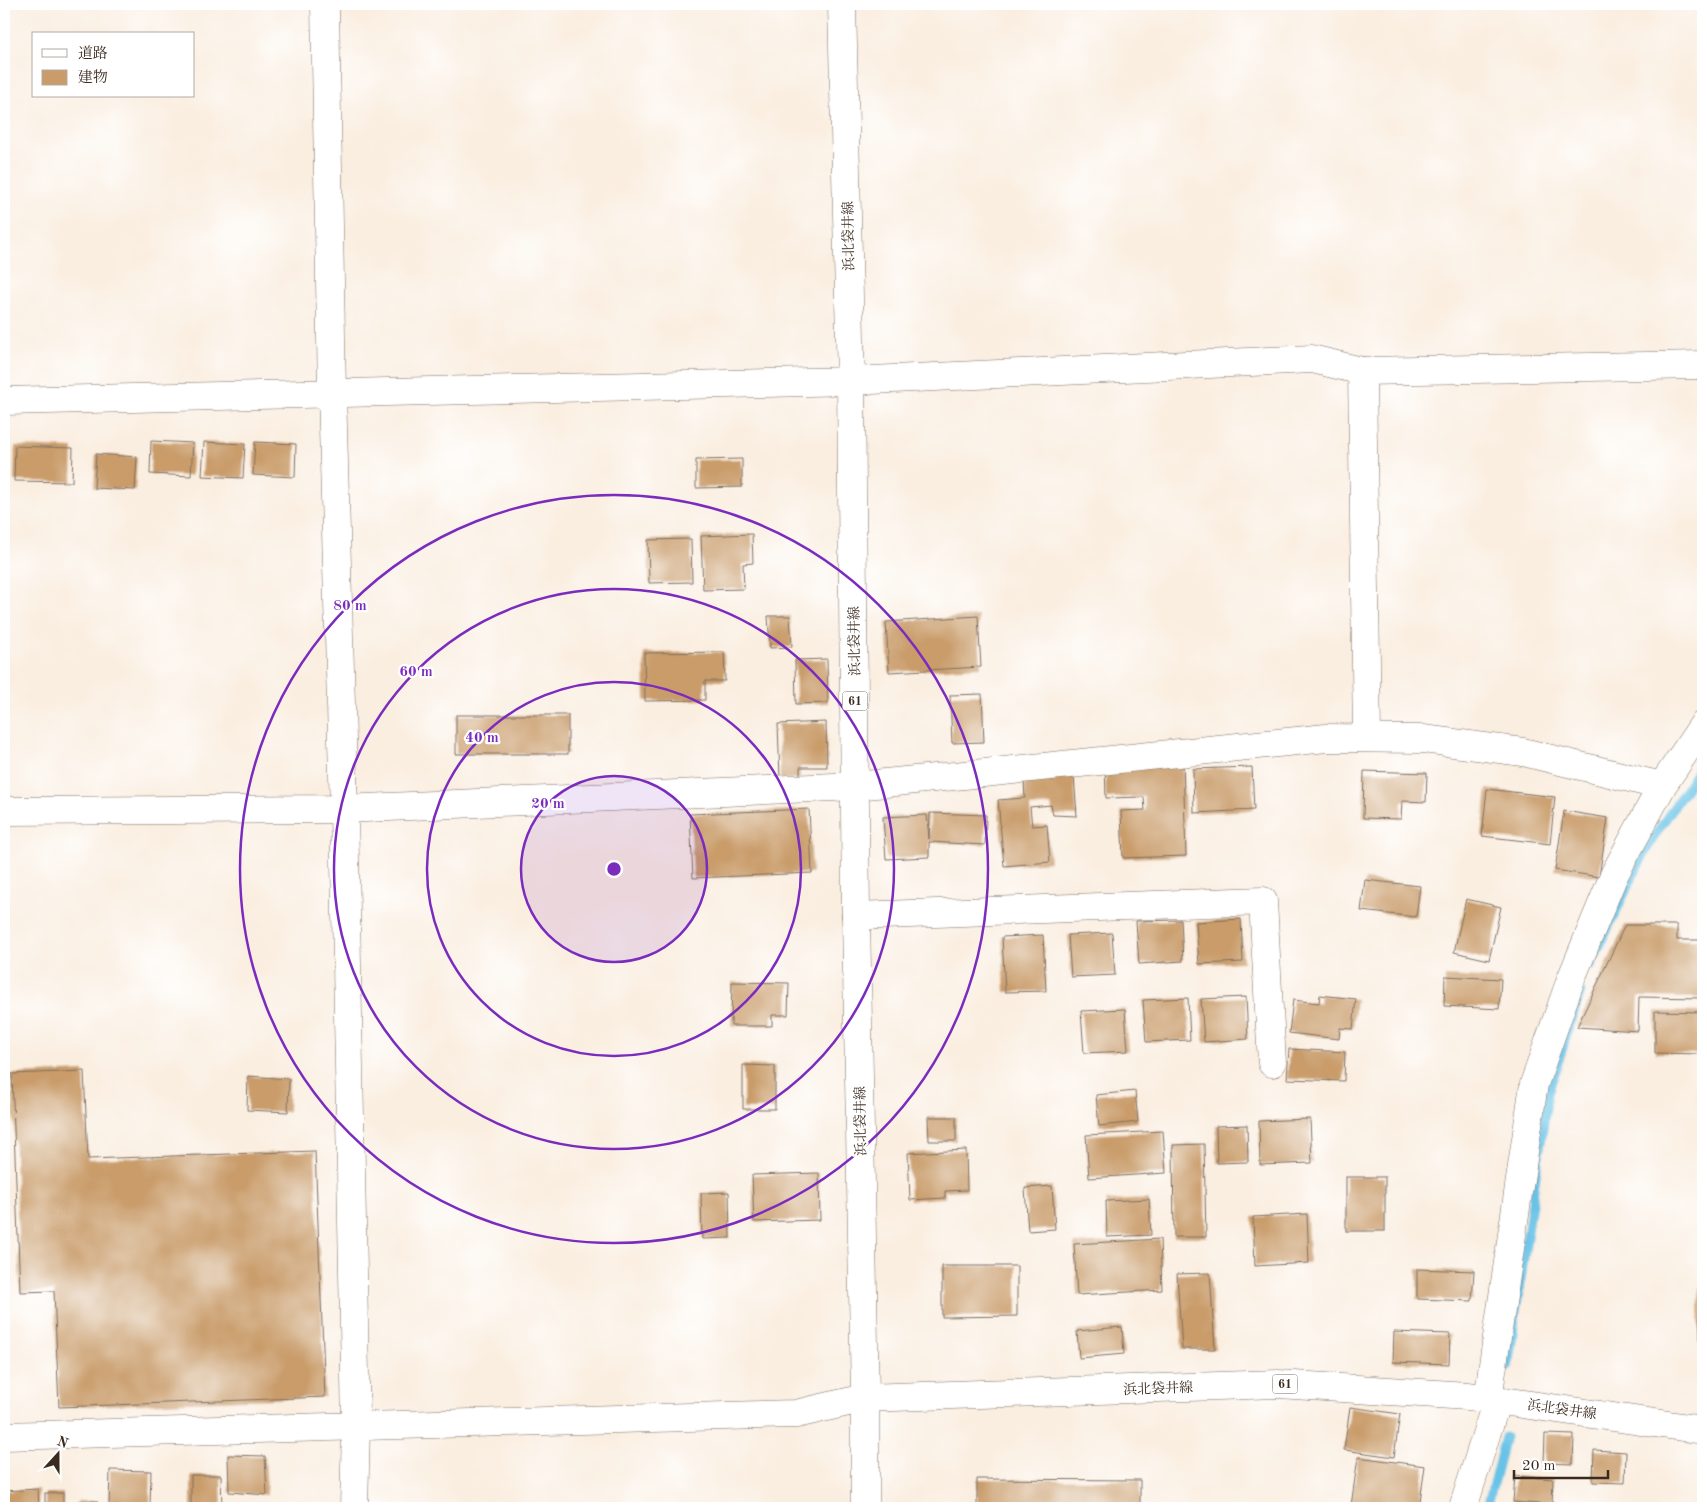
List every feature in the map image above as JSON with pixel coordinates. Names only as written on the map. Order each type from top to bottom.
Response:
[{"type":"street","points":[[325,4],[356,1427],[354,1508]]},
{"type":"street","name":"浜北袋井線","points":[[842,4],[851,381],[856,916],[865,1398],[1278,1384],[1492,1399],[1703,1430]]},
{"type":"street","points":[[4,400],[851,381],[1312,359],[1362,371],[1703,365]]},
{"type":"street","points":[[1362,371],[1368,738]]},
{"type":"street","points":[[1463,1508],[1492,1399],[1534,1084],[1571,979],[1611,882],[1662,786],[1703,725]]},
{"type":"street","points":[[4,811],[344,809],[856,786],[1326,738],[1423,739],[1523,752],[1662,786]]},
{"type":"street","points":[[856,916],[1263,901],[1272,1063]]},
{"type":"street","points":[[4,1436],[796,1414],[865,1398],[865,1508]]},
{"type":"building","points":[[151,441],[193,443],[191,476],[150,474]]},
{"type":"building","points":[[204,442],[245,444],[243,478],[202,476]]},
{"type":"building","points":[[255,442],[296,444],[295,477],[253,475]]},
{"type":"building","points":[[15,446],[73,448],[72,482],[14,481]]},
{"type":"building","points":[[96,454],[137,457],[135,490],[94,488]]},
{"type":"building","points":[[742,459],[742,487],[696,488],[696,460]]},
{"type":"building","points":[[752,534],[753,563],[743,564],[744,589],[703,590],[701,536]]},
{"type":"building","points":[[691,539],[692,582],[649,583],[648,540]]},
{"type":"building","points":[[768,616],[790,616],[792,647],[770,648]]},
{"type":"building","points":[[978,616],[981,667],[889,672],[886,622]]},
{"type":"building","points":[[724,652],[725,681],[705,681],[705,700],[645,701],[644,653]]},
{"type":"building","points":[[827,659],[828,703],[796,704],[795,660]]},
{"type":"building","points":[[982,694],[984,742],[952,743],[950,695]]},
{"type":"building","points":[[456,715],[568,715],[568,754],[456,754]]},
{"type":"building","points":[[826,722],[827,767],[800,767],[800,779],[780,779],[778,724]]},
{"type":"building","points":[[1183,761],[1186,856],[1123,858],[1121,811],[1145,810],[1144,797],[1106,798],[1105,763]]},
{"type":"building","points":[[1252,767],[1254,810],[1194,813],[1193,769]]},
{"type":"building","points":[[1364,771],[1427,773],[1426,802],[1402,801],[1401,819],[1363,818]]},
{"type":"building","points":[[1074,776],[1077,816],[1053,815],[1051,805],[1030,807],[1032,826],[1047,825],[1050,862],[1004,866],[998,800],[1025,798],[1024,780]]},
{"type":"building","points":[[1487,789],[1555,797],[1550,844],[1482,836]]},
{"type":"building","points":[[809,809],[812,873],[693,878],[690,814]]},
{"type":"building","points":[[1564,811],[1608,818],[1599,877],[1555,870]]},
{"type":"building","points":[[930,813],[986,815],[985,845],[929,842],[929,857],[886,859],[883,817],[927,815],[929,839]]},
{"type":"building","points":[[1365,880],[1420,886],[1416,917],[1361,911]]},
{"type":"building","points":[[1466,899],[1501,907],[1489,960],[1454,952]]},
{"type":"building","points":[[1241,919],[1243,962],[1199,964],[1196,922]]},
{"type":"building","points":[[1181,920],[1183,961],[1139,964],[1136,921]]},
{"type":"building","points":[[1625,925],[1677,925],[1677,940],[1703,940],[1703,998],[1639,997],[1638,1031],[1577,1027]]},
{"type":"building","points":[[1112,933],[1115,975],[1071,977],[1068,935]]},
{"type":"building","points":[[1043,935],[1046,991],[1005,992],[1002,937]]},
{"type":"building","points":[[1445,976],[1501,979],[1499,1009],[1444,1006]]},
{"type":"building","points":[[732,982],[789,983],[788,1015],[772,1015],[772,1026],[731,1026]]},
{"type":"building","points":[[1320,995],[1356,999],[1353,1029],[1340,1028],[1339,1039],[1289,1033],[1293,1000],[1319,1003]]},
{"type":"building","points":[[1246,997],[1248,1039],[1204,1042],[1201,999]]},
{"type":"building","points":[[1188,998],[1190,1040],[1146,1042],[1143,1000]]},
{"type":"building","points":[[1125,1009],[1128,1051],[1084,1053],[1081,1011]]},
{"type":"building","points":[[1655,1011],[1703,1012],[1703,1054],[1655,1053]]},
{"type":"building","points":[[1289,1049],[1345,1052],[1344,1081],[1287,1079]]},
{"type":"building","points":[[743,1065],[775,1066],[775,1109],[743,1109]]},
{"type":"building","points":[[84,1071],[88,1159],[315,1151],[325,1397],[59,1407],[54,1291],[20,1292],[12,1074]]},
{"type":"building","points":[[248,1076],[289,1079],[288,1112],[247,1110]]},
{"type":"building","points":[[1135,1091],[1138,1122],[1099,1126],[1096,1095]]},
{"type":"building","points":[[928,1117],[956,1117],[956,1141],[929,1141]]},
{"type":"building","points":[[1310,1119],[1312,1163],[1260,1165],[1259,1121]]},
{"type":"building","points":[[1247,1125],[1248,1162],[1217,1163],[1216,1126]]},
{"type":"building","points":[[1163,1131],[1166,1173],[1089,1178],[1086,1135]]},
{"type":"building","points":[[1204,1144],[1206,1237],[1174,1237],[1173,1145]]},
{"type":"building","points":[[966,1150],[967,1190],[945,1191],[945,1198],[910,1200],[908,1153]]},
{"type":"building","points":[[819,1173],[820,1220],[754,1222],[752,1175]]},
{"type":"building","points":[[1346,1177],[1385,1177],[1385,1231],[1346,1231]]},
{"type":"building","points":[[1052,1186],[1055,1229],[1028,1231],[1025,1188]]},
{"type":"building","points":[[729,1192],[730,1238],[702,1239],[701,1193]]},
{"type":"building","points":[[1149,1199],[1151,1235],[1107,1237],[1106,1201]]},
{"type":"building","points":[[1307,1214],[1309,1263],[1255,1266],[1253,1217]]},
{"type":"building","points":[[1160,1239],[1162,1290],[1077,1295],[1074,1244]]},
{"type":"building","points":[[942,1266],[1017,1266],[1017,1316],[942,1317]]},
{"type":"building","points":[[1417,1269],[1474,1271],[1472,1301],[1417,1299]]},
{"type":"building","points":[[1210,1273],[1215,1349],[1182,1349],[1177,1274]]},
{"type":"building","points":[[1699,1288],[1703,1288],[1703,1355],[1700,1355]]},
{"type":"building","points":[[1122,1327],[1124,1354],[1079,1358],[1077,1331]]},
{"type":"building","points":[[1394,1332],[1450,1334],[1449,1364],[1393,1362]]},
{"type":"building","points":[[1350,1407],[1400,1414],[1394,1457],[1344,1450]]},
{"type":"building","points":[[1545,1434],[1574,1435],[1573,1464],[1544,1463]]},
{"type":"building","points":[[1594,1450],[1626,1452],[1625,1483],[1593,1482]]},
{"type":"building","points":[[228,1455],[265,1456],[267,1495],[229,1492]]},
{"type":"building","points":[[1358,1457],[1425,1466],[1419,1508],[1351,1506]]},
{"type":"building","points":[[110,1470],[151,1471],[150,1507],[109,1506]]},
{"type":"building","points":[[191,1475],[221,1475],[222,1508],[191,1508]]},
{"type":"building","points":[[1515,1476],[1553,1479],[1552,1505],[1513,1502]]},
{"type":"building","points":[[977,1479],[1140,1480],[1140,1508],[977,1508]]},
{"type":"building","points":[[38,1489],[39,1508],[4,1508],[4,1491]]},
{"type":"building","points":[[45,1493],[63,1493],[63,1508],[45,1508]]},
{"type":"building","points":[[77,1501],[97,1501],[97,1508],[78,1508]]},
{"type":"building","points":[[231,1504],[254,1504],[254,1508],[231,1508]]},
{"type":"waterway","points":[[1591,966],[1646,851],[1703,761]]},
{"type":"waterway","points":[[1508,1367],[1548,1093],[1581,992]]},
{"type":"waterway","points":[[1487,1508],[1505,1437]]}]
